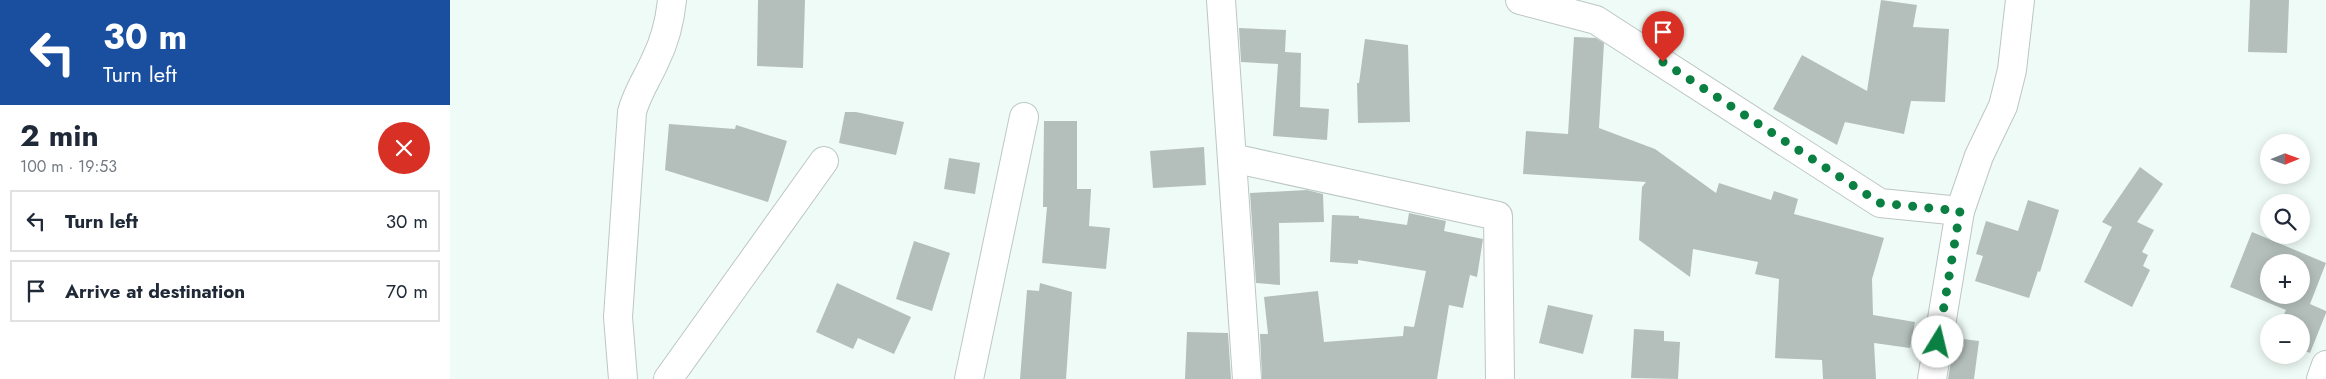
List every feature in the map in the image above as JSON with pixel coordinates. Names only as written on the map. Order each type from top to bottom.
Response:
[{"type":"street","points":[[622,379],[618,317],[632,112],[638,92],[656,60],[672,0]]},
{"type":"street","points":[[1221,0],[1247,379]]},
{"type":"street","points":[[1520,0],[1596,20],[1880,203],[1960,211]]},
{"type":"street","points":[[1932,379],[1960,211],[1979,156],[2003,106],[2012,70],[2020,0]]},
{"type":"street","points":[[969,379],[1024,117]]},
{"type":"street","points":[[1232,158],[1498,216],[1500,379]]},
{"type":"street","points":[[668,379],[824,161]]},
{"type":"street","points":[[2321,379],[2326,365]]},
{"type":"building","points":[[758,0],[805,0],[803,68],[757,66]]},
{"type":"building","points":[[1881,0],[1917,5],[1913,27],[1949,29],[1945,102],[1911,101],[1904,134],[1845,122],[1837,145],[1773,109],[1802,55],[1867,91]]},
{"type":"building","points":[[2250,0],[2289,0],[2287,53],[2248,52]]},
{"type":"building","points":[[1239,28],[1286,30],[1285,52],[1301,53],[1300,107],[1329,109],[1327,140],[1273,136],[1278,64],[1241,62]]},
{"type":"building","points":[[1574,37],[1596,38],[1604,43],[1599,128],[1655,149],[1716,193],[1719,183],[1771,200],[1774,191],[1798,199],[1794,214],[1884,238],[1872,279],[1873,315],[1915,322],[1910,348],[1874,343],[1876,379],[1823,379],[1822,360],[1775,358],[1779,279],[1755,274],[1758,262],[1693,249],[1690,277],[1639,240],[1642,187],[1646,182],[1523,174],[1526,131],[1568,134]]},
{"type":"building","points":[[1365,39],[1408,45],[1410,122],[1358,123],[1357,83],[1359,83]]},
{"type":"building","points":[[845,112],[856,112],[904,122],[896,155],[839,143]]},
{"type":"building","points":[[1044,121],[1077,121],[1077,189],[1091,189],[1089,226],[1110,228],[1106,269],[1042,263],[1047,207],[1043,207]]},
{"type":"building","points":[[669,124],[735,129],[736,125],[787,141],[768,202],[665,170]]},
{"type":"building","points":[[1204,147],[1206,185],[1153,188],[1150,151]]},
{"type":"building","points":[[949,158],[980,163],[975,194],[944,189]]},
{"type":"building","points":[[2140,167],[2163,184],[2137,222],[2154,230],[2142,252],[2148,255],[2143,266],[2150,270],[2132,307],[2084,282],[2112,227],[2102,222]]},
{"type":"building","points":[[1307,190],[1323,194],[1324,222],[1279,223],[1280,285],[1256,283],[1250,193]]},
{"type":"building","points":[[2028,200],[2059,210],[2040,272],[2038,271],[2029,298],[1975,281],[1983,256],[1976,254],[1986,221],[2018,231]]},
{"type":"building","points":[[1409,213],[1446,221],[1444,231],[1483,239],[1477,277],[1470,275],[1463,308],[1449,305],[1437,379],[1262,379],[1260,334],[1268,334],[1264,297],[1318,291],[1324,342],[1403,336],[1404,326],[1414,327],[1426,271],[1358,260],[1358,264],[1330,262],[1332,215],[1359,216],[1359,218],[1407,225]]},
{"type":"building","points":[[2252,232],[2260,235],[2260,244],[2281,244],[2305,254],[2260,254],[2260,299],[2230,287]]},
{"type":"building","points":[[914,241],[950,253],[932,311],[896,299]]},
{"type":"building","points":[[2310,256],[2326,263],[2310,304]]},
{"type":"building","points":[[837,283],[911,317],[894,354],[858,338],[853,349],[816,332]]},
{"type":"building","points":[[1040,283],[1072,292],[1066,379],[1020,379],[1027,290],[1039,291]]},
{"type":"building","points":[[2271,304],[2310,304],[2326,311],[2310,353],[2310,314],[2284,314],[2286,310]]},
{"type":"building","points":[[1548,305],[1593,315],[1583,354],[1539,343]]},
{"type":"building","points":[[1634,329],[1664,331],[1664,341],[1680,342],[1678,379],[1631,378]]},
{"type":"building","points":[[1187,332],[1228,333],[1231,379],[1185,379]]},
{"type":"building","points":[[1955,338],[1979,341],[1974,379],[1948,379]]},
{"type":"route","points":[[1663,62],[1880,203],[1960,211],[1938,342]]}]
